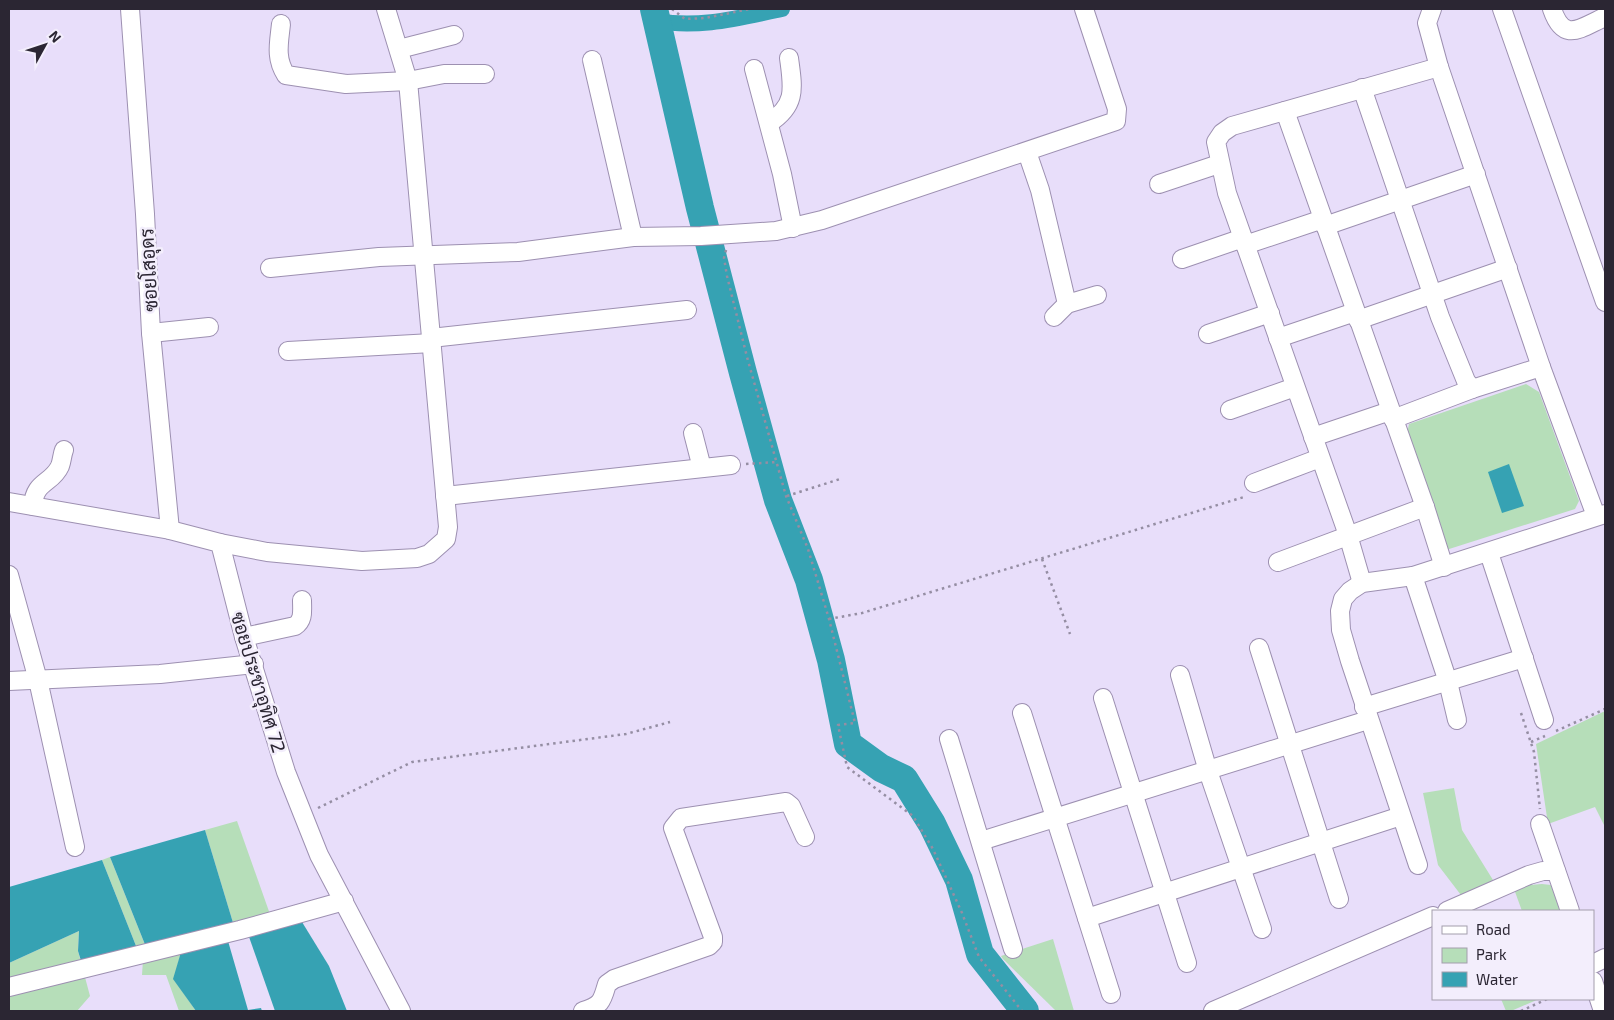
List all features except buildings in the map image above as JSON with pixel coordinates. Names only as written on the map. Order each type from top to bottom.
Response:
[{"type":"street","name":"ซอยโสอุดร","points":[[130,9],[145,214],[151,333],[170,530]]},
{"type":"street","points":[[9,502],[170,530],[220,543],[266,552],[362,561],[417,558],[429,554],[446,539],[448,527],[408,81],[386,9]]},
{"type":"street","points":[[270,268],[379,257],[518,252],[633,236],[701,236],[793,228],[1028,152],[1116,121],[1117,109],[1084,9]]},
{"type":"street","points":[[1418,865],[1366,714],[1341,630],[1340,611],[1343,599],[1350,591],[1362,583],[1413,576],[1489,553],[1601,515],[1542,367],[1439,67],[1427,22],[1432,9]]},
{"type":"street","points":[[1502,9],[1605,302]]},
{"type":"street","points":[[1552,9],[1557,23],[1564,30],[1573,31],[1605,17]]},
{"type":"street","points":[[281,24],[278,56],[280,65],[286,74],[346,84],[408,81],[444,74],[485,74]]},
{"type":"street","points":[[399,49],[454,35]]},
{"type":"street","points":[[769,123],[786,110],[791,99],[792,84],[788,58]]},
{"type":"street","points":[[592,60],[633,236]]},
{"type":"street","points":[[1362,583],[1348,535],[1244,241],[1219,164],[1216,142],[1222,133],[1232,126],[1439,67]]},
{"type":"street","points":[[754,68],[769,123],[793,228]]},
{"type":"street","points":[[1362,88],[1432,294],[1462,373],[1472,389]]},
{"type":"street","points":[[1285,111],[1425,507],[1444,567]]},
{"type":"street","points":[[1028,152],[1040,190],[1060,310],[1097,295]]},
{"type":"street","points":[[1159,184],[1219,164]]},
{"type":"street","points":[[1182,259],[1244,241],[1324,223],[1476,174]]},
{"type":"street","points":[[1278,338],[1432,294],[1508,268]]},
{"type":"street","points":[[288,351],[432,340],[687,310]]},
{"type":"street","points":[[1208,334],[1270,313]]},
{"type":"street","points":[[151,333],[209,327]]},
{"type":"street","points":[[1313,437],[1391,415],[1542,367]]},
{"type":"street","points":[[1230,410],[1296,387]]},
{"type":"street","points":[[693,433],[702,468]]},
{"type":"street","points":[[33,506],[33,496],[37,488],[60,467],[64,450]]},
{"type":"street","points":[[1254,482],[1320,458]]},
{"type":"street","points":[[445,496],[731,465]]},
{"type":"street","points":[[1278,562],[1425,507]]},
{"type":"street","name":"ซอยประชาอุทิศ 72","points":[[220,543],[244,637],[254,664],[286,772],[319,855],[401,1011]]},
{"type":"street","points":[[1489,553],[1544,720]]},
{"type":"street","points":[[9,576],[38,680],[75,847]]},
{"type":"street","points":[[1413,576],[1448,682],[1457,720]]},
{"type":"street","points":[[244,637],[295,626],[300,623],[302,619],[302,600]]},
{"type":"street","points":[[1259,648],[1288,745],[1339,899]]},
{"type":"street","points":[[981,840],[1288,745],[1448,682],[1524,658]]},
{"type":"street","points":[[9,680],[160,674],[254,664]]},
{"type":"street","points":[[1180,675],[1208,771],[1262,929]]},
{"type":"street","points":[[1103,698],[1187,963]]},
{"type":"street","points":[[1022,713],[1111,994]]},
{"type":"street","points":[[949,738],[1013,949]]},
{"type":"street","points":[[583,1011],[601,1002],[604,998],[607,984],[614,979],[709,946],[713,942],[713,936],[673,828],[677,820],[786,802],[791,806],[805,837]]},
{"type":"street","points":[[1087,918],[1401,816]]},
{"type":"street","points":[[1540,824],[1570,910]]},
{"type":"street","points":[[1453,910],[1472,907],[1529,874],[1556,871]]},
{"type":"street","points":[[9,987],[230,932],[344,901]]},
{"type":"street","points":[[1213,1011],[1432,916]]},
{"type":"street","points":[[1594,984],[1603,1011]]},
{"type":"path","points":[[672,9],[685,19],[705,18],[750,9]]},
{"type":"path","points":[[724,257],[747,357],[786,496],[808,550],[829,619],[855,723],[838,725],[847,767],[913,816],[937,857],[979,957],[1022,1011]]},
{"type":"path","points":[[731,465],[777,462]]},
{"type":"path","points":[[786,496],[840,479]]},
{"type":"path","points":[[829,619],[862,613],[1244,497]]},
{"type":"path","points":[[1042,559],[1070,634]]},
{"type":"path","points":[[1531,742],[1605,709]]},
{"type":"path","points":[[1521,713],[1531,742],[1538,772],[1540,824]]},
{"type":"path","points":[[304,815],[412,762],[626,734],[670,722]]},
{"type":"path","points":[[1521,1011],[1545,1000]]},
{"type":"green space","points":[[1526,384],[1539,392],[1579,501],[1575,509],[1446,550],[1407,434],[1409,424]]},
{"type":"green space","points":[[1605,711],[1605,827],[1595,807],[1548,824],[1536,744]]},
{"type":"green space","points":[[1454,788],[1462,830],[1493,880],[1464,899],[1438,865],[1423,793]]},
{"type":"green space","points":[[237,821],[271,917],[234,926],[205,830]]},
{"type":"green space","points":[[110,857],[146,947],[138,951],[102,860]]},
{"type":"green space","points":[[1551,885],[1560,910],[1522,910],[1514,889],[1518,886]]},
{"type":"green space","points":[[79,931],[78,951],[90,996],[77,1011],[9,1011],[9,963]]},
{"type":"green space","points":[[1053,939],[1074,1011],[1056,1011],[1001,956]]},
{"type":"green space","points":[[181,952],[174,979],[196,1011],[179,1011],[166,975],[142,975],[143,960]]},
{"type":"green space","points":[[1501,1000],[1537,1000],[1511,1011],[1506,1011]]},
{"type":"water","points":[[1509,464],[1524,506],[1502,513],[1488,472]]},
{"type":"water","points":[[205,830],[234,926],[146,947],[110,857]]},
{"type":"water","points":[[102,860],[138,951],[82,964],[78,951],[79,931],[9,963],[9,887]]},
{"type":"water","points":[[288,920],[302,922],[329,966],[347,1011],[275,1011],[248,934]]},
{"type":"water","points":[[228,941],[248,1010],[261,1008],[262,1011],[196,1011],[173,979],[181,952]]},
{"type":"waterway","points":[[654,9],[700,208],[743,373],[778,500],[809,580],[831,660],[848,744],[881,768],[904,779],[932,824],[959,880],[980,954],[1025,1011]]},
{"type":"waterway","points":[[658,21],[689,24],[705,23],[782,9]]}]
